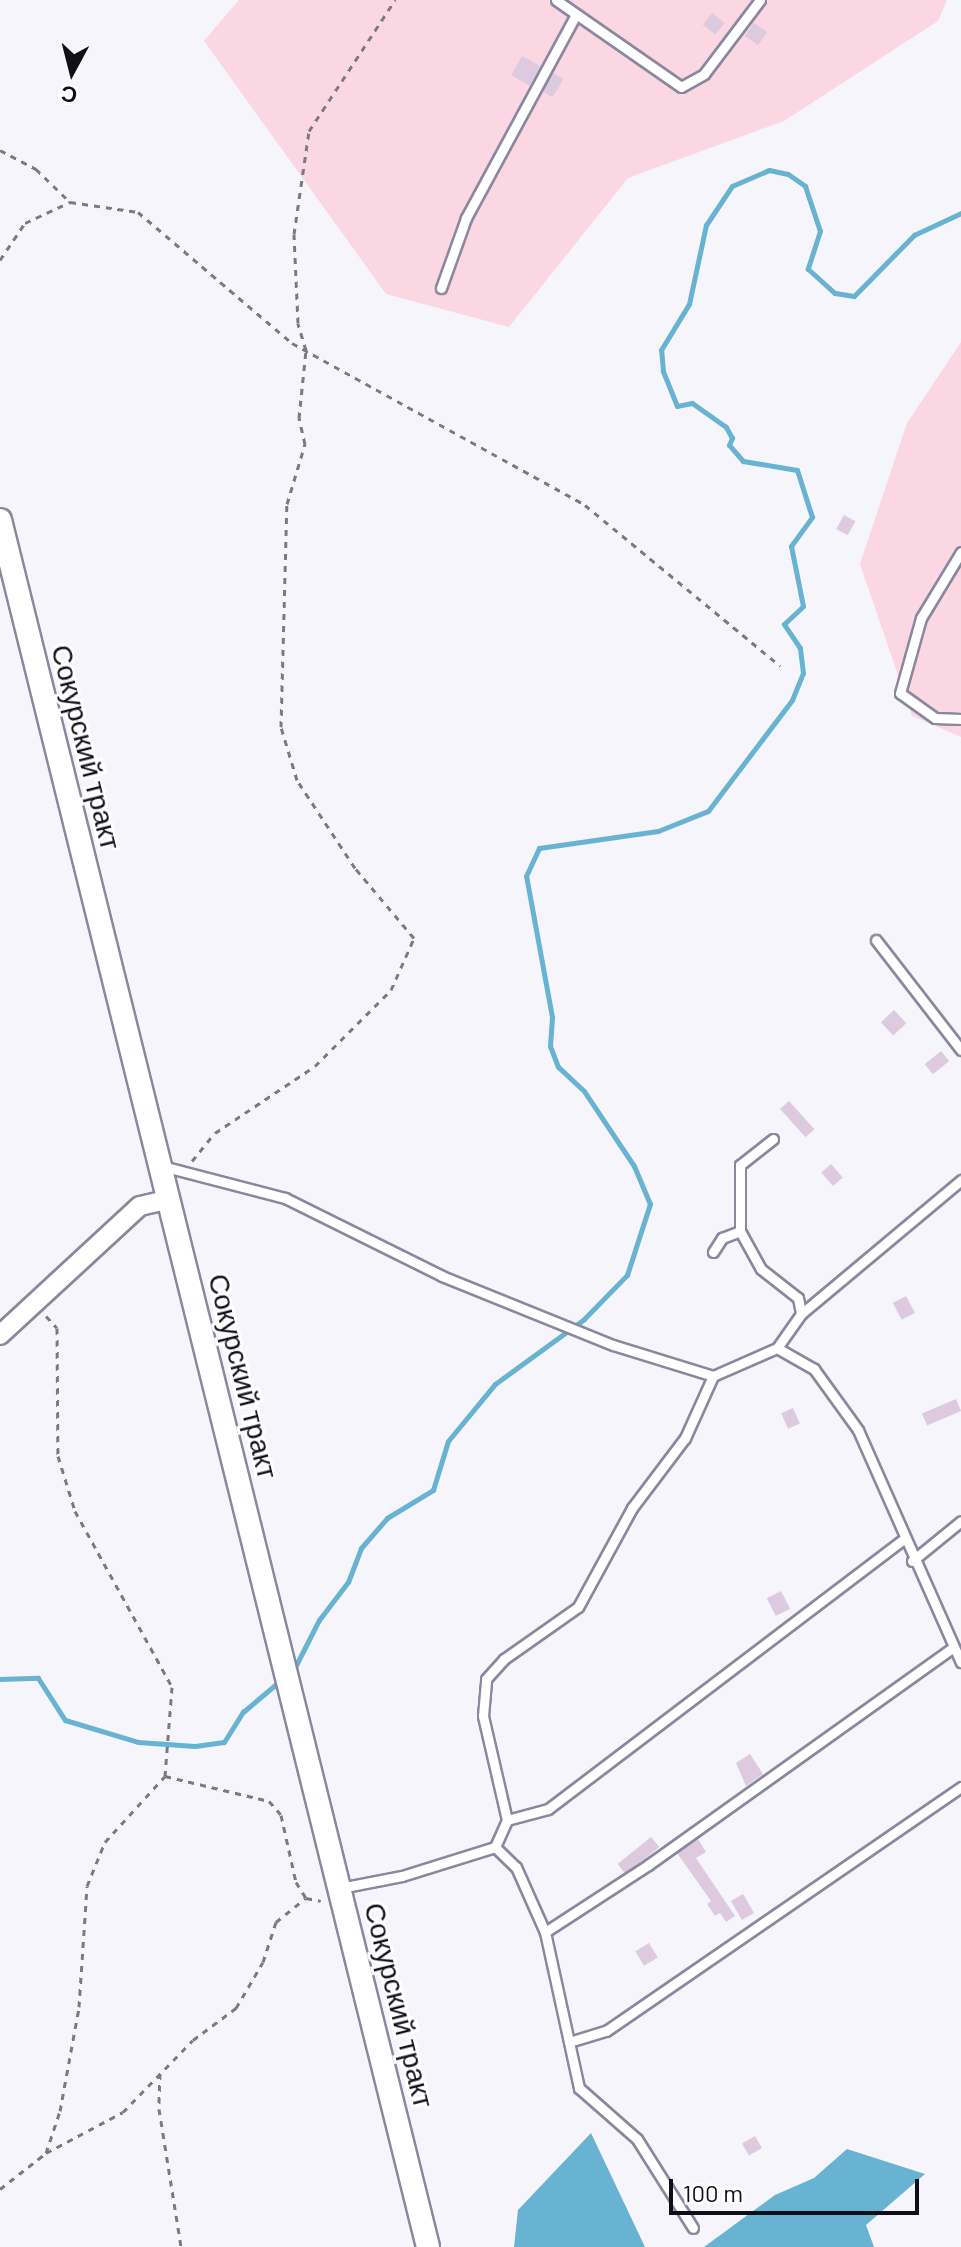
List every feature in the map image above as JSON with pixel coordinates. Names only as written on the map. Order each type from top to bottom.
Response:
[{"type":"street","name":"Сокурский тракт","points":[[0,520],[167,1200],[281,1639],[428,2247]]},
{"type":"street","points":[[0,1335],[140,1206],[167,1200]]},
{"type":"lane","points":[[556,0],[681,87],[704,74],[760,0]]},
{"type":"lane","points":[[441,288],[466,218],[575,16]]},
{"type":"lane","points":[[961,552],[921,618],[900,693],[935,718],[961,719]]},
{"type":"lane","points":[[876,940],[961,1050]]},
{"type":"lane","points":[[773,1139],[740,1165],[740,1231],[761,1269],[798,1298],[801,1314]]},
{"type":"lane","points":[[160,1166],[186,1168],[285,1198],[442,1276],[613,1345],[713,1376],[777,1348],[801,1314],[961,1180]]},
{"type":"lane","points":[[713,1252],[722,1238],[740,1231]]},
{"type":"lane","points":[[777,1348],[814,1369],[858,1430],[912,1561],[961,1662]]},
{"type":"lane","points":[[341,1892],[495,1847],[507,1820],[483,1716],[486,1679],[504,1659],[578,1607],[632,1508],[685,1438],[713,1376]]},
{"type":"lane","points":[[912,1561],[961,1521]]},
{"type":"lane","points":[[507,1820],[548,1809],[903,1540]]},
{"type":"lane","points":[[545,1932],[648,1865],[952,1648]]},
{"type":"lane","points":[[569,2042],[606,2031],[961,1787]]},
{"type":"lane","points":[[495,1847],[516,1867],[545,1932],[579,2088],[637,2139],[693,2228]]},
{"type":"path","points":[[186,1168],[215,1133],[315,1066],[391,990],[414,938],[355,868],[297,780],[281,727],[287,504],[305,444],[299,418],[306,350],[298,323],[294,234],[309,131],[395,0]]},
{"type":"path","points":[[0,150],[36,169],[70,202]]},
{"type":"path","points":[[0,260],[25,223],[70,202],[138,212],[306,350],[585,505],[720,611],[780,666]]},
{"type":"path","points":[[34,1303],[57,1328],[58,1456],[75,1511],[172,1687],[165,1776],[105,1842],[87,1886],[75,2038],[46,2153]]},
{"type":"path","points":[[165,1776],[269,1801],[281,1815],[289,1862],[306,1898]]},
{"type":"path","points":[[0,2189],[46,2153],[123,2112],[160,2073],[236,2008],[263,1962],[276,1922],[306,1898],[341,1892]]},
{"type":"path","points":[[160,2073],[159,2109],[181,2247]]},
{"type":"shaded area","points":[[239,0],[947,0],[938,21],[784,121],[628,178],[509,327],[386,294],[204,41]]},
{"type":"shaded area","points":[[961,342],[961,737],[912,716],[860,564],[907,423]]},
{"type":"water","points":[[591,2133],[645,2247],[514,2247],[518,2210]]},
{"type":"water","points":[[847,2149],[925,2174],[866,2225],[874,2247],[704,2247],[775,2195],[814,2178]]},
{"type":"building","points":[[712,13],[725,23],[715,35],[703,25]]},
{"type":"building","points":[[754,23],[767,32],[758,45],[745,36]]},
{"type":"building","points":[[522,56],[540,66],[530,85],[511,75]]},
{"type":"building","points":[[553,73],[563,79],[552,97],[542,91]]},
{"type":"building","points":[[844,515],[855,521],[848,535],[836,529]]},
{"type":"building","points":[[894,1010],[906,1023],[893,1035],[881,1022]]},
{"type":"building","points":[[941,1051],[949,1061],[933,1074],[925,1064]]},
{"type":"building","points":[[789,1101],[814,1129],[806,1137],[780,1109]]},
{"type":"building","points":[[831,1164],[843,1178],[833,1186],[821,1173]]},
{"type":"building","points":[[906,1296],[915,1313],[902,1320],[893,1303]]},
{"type":"building","points":[[956,1399],[961,1411],[927,1425],[922,1413]]},
{"type":"building","points":[[793,1408],[800,1424],[788,1429],[781,1413]]},
{"type":"building","points":[[781,1591],[790,1609],[776,1616],[767,1598]]},
{"type":"building","points":[[750,1754],[763,1774],[746,1786],[736,1763]]},
{"type":"building","points":[[651,1837],[659,1847],[626,1874],[618,1864]]},
{"type":"building","points":[[698,1839],[706,1852],[696,1858],[735,1916],[726,1922],[720,1913],[715,1916],[707,1904],[711,1901],[677,1853]]},
{"type":"building","points":[[743,1894],[754,1913],[742,1920],[731,1901]]},
{"type":"building","points":[[649,1943],[658,1958],[644,1966],[635,1951]]},
{"type":"building","points":[[755,2136],[762,2148],[749,2156],[742,2144]]},
{"type":"waterway","points":[[293,1671],[319,1620],[348,1582],[361,1548],[387,1518],[433,1490],[448,1441],[495,1384],[584,1319],[627,1275],[650,1204],[634,1166],[584,1091],[558,1067],[550,1046],[552,1017],[526,876],[539,848],[658,831],[708,811],[792,700],[803,673],[800,648],[784,624],[803,606],[791,546],[812,517],[797,470],[743,461],[729,445],[732,438],[726,427],[692,403],[677,406],[663,371],[661,350],[689,304],[706,225],[732,186],[769,170],[788,174],[805,186],[820,231],[808,269],[835,293],[854,296],[914,235],[961,213]]},
{"type":"waterway","points":[[0,1679],[38,1678],[65,1720],[138,1742],[195,1746],[224,1742],[243,1712],[282,1679]]}]
